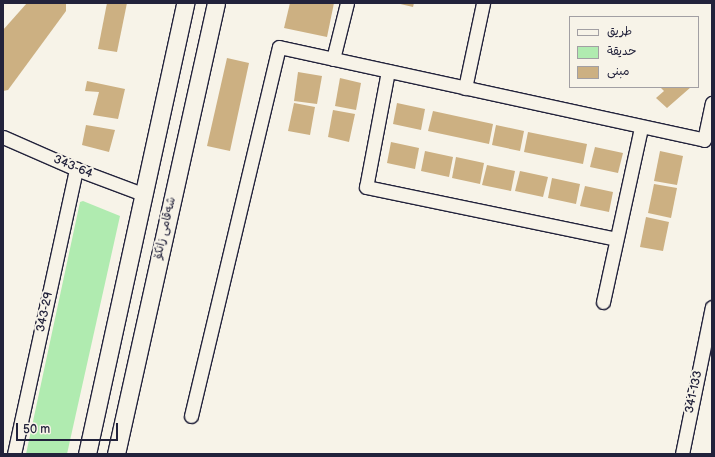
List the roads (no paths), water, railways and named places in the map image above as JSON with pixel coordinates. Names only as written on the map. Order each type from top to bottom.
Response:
[{"type":"main road","points":[[87,454],[145,195],[185,3]]},
{"type":"main road","name":"شەقامی زانکۆ","points":[[116,454],[216,3]]},
{"type":"street","points":[[333,59],[347,3]]},
{"type":"street","points":[[465,88],[483,3]]},
{"type":"street","points":[[191,416],[279,47],[704,140],[712,103]]},
{"type":"street","points":[[388,71],[366,187],[616,240]]},
{"type":"street","points":[[603,302],[641,127]]},
{"type":"street","name":"343-64","points":[[3,137],[76,169],[145,195]]},
{"type":"street","name":"343-29","points":[[14,454],[76,169]]},
{"type":"street","name":"341-133","points":[[682,454],[707,356],[712,307]]}]
